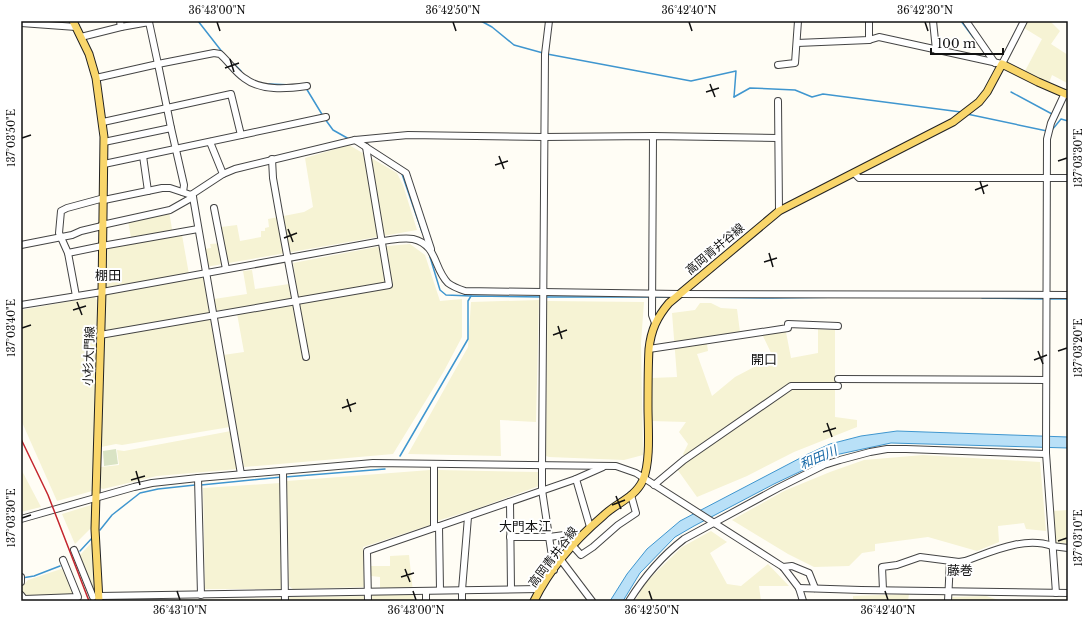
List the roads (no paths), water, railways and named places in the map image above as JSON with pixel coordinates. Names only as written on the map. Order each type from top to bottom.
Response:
[{"type":"main road","name":"小杉大門線","points":[[74,24],[89,54],[96,78],[103,122],[104,142],[102,292],[95,528],[97,598]]},
{"type":"main road","points":[[998,64],[1066,94]]},
{"type":"main road","name":"高岡青井谷線","points":[[534,601],[540,589],[579,538],[605,513],[640,487],[644,478],[647,464],[649,349],[651,335],[655,323],[668,303],[779,211],[953,122],[979,102],[987,92],[998,64]]},
{"type":"street","points":[[81,37],[121,24],[151,21],[175,150],[184,185],[183,192]]},
{"type":"street","points":[[549,21],[545,54],[542,490],[554,570]]},
{"type":"street","points":[[778,65],[796,63],[798,21],[804,21]]},
{"type":"street","points":[[869,21],[869,40]]},
{"type":"street","points":[[933,21],[936,50]]},
{"type":"street","points":[[966,21],[998,64]]},
{"type":"street","points":[[998,64],[1024,21]]},
{"type":"street","points":[[21,23],[74,24]]},
{"type":"street","points":[[797,43],[869,40],[879,37],[998,64]]},
{"type":"street","points":[[96,78],[214,52],[220,54],[243,78],[262,87],[281,88],[307,86]]},
{"type":"street","points":[[103,122],[231,94],[241,135]]},
{"type":"street","points":[[1056,593],[1046,453],[1046,178],[1047,139],[1051,122],[1066,94]]},
{"type":"street","points":[[778,101],[779,211]]},
{"type":"street","points":[[104,164],[326,117]]},
{"type":"street","points":[[104,142],[171,128]]},
{"type":"street","points":[[21,245],[72,235],[81,231],[170,210],[223,174],[235,169],[355,140],[408,135],[778,138]]},
{"type":"street","points":[[653,136],[652,315],[655,323]]},
{"type":"street","points":[[355,140],[406,173],[431,250],[442,274],[448,283],[465,291],[679,294],[1068,295]]},
{"type":"street","points":[[210,142],[223,174]]},
{"type":"street","points":[[100,335],[389,285],[366,147]]},
{"type":"street","points":[[143,156],[148,191]]},
{"type":"street","points":[[272,159],[273,178],[306,357]]},
{"type":"street","points":[[854,173],[859,178],[1068,178]]},
{"type":"street","points":[[76,296],[68,253],[59,233],[61,211],[67,208],[104,199],[170,188],[192,196]]},
{"type":"street","points":[[192,196],[241,474]]},
{"type":"street","points":[[214,208],[226,269]]},
{"type":"street","points":[[68,253],[198,230]]},
{"type":"street","points":[[21,305],[403,238],[423,243],[431,250]]},
{"type":"street","points":[[649,349],[788,328],[788,324],[838,326]]},
{"type":"street","points":[[838,379],[1045,380]]},
{"type":"street","points":[[654,485],[684,460],[791,386],[838,386]]},
{"type":"street","points":[[629,601],[647,575],[673,548],[690,536],[778,488],[824,465],[870,452],[887,449],[1046,453]]},
{"type":"street","points":[[21,519],[96,497],[152,483],[241,474],[373,463],[616,466],[636,473],[783,567],[799,588],[803,601]]},
{"type":"street","points":[[434,464],[440,590]]},
{"type":"street","points":[[368,601],[367,551],[576,479],[605,466]]},
{"type":"street","points":[[283,471],[285,601]]},
{"type":"street","points":[[198,478],[201,595]]},
{"type":"street","points":[[576,479],[590,527]]},
{"type":"street","points":[[572,546],[581,555],[593,547],[618,525],[636,513],[631,495]]},
{"type":"street","points":[[510,502],[511,589]]},
{"type":"street","points":[[462,601],[468,516]]},
{"type":"street","points":[[510,537],[549,537],[572,534],[579,538]]},
{"type":"street","points":[[883,590],[882,567],[897,565],[920,557],[950,562],[965,561],[1004,548],[1032,543],[1068,548]]},
{"type":"street","points":[[74,550],[97,598],[540,589]]},
{"type":"street","points":[[21,595],[24,599],[78,597],[63,560]]},
{"type":"street","points":[[561,560],[592,601]]},
{"type":"street","points":[[948,601],[950,562]]},
{"type":"street","points":[[783,567],[792,566],[809,573],[815,588]]},
{"type":"street","points":[[21,577],[21,582]]},
{"type":"street","points":[[799,588],[1068,593]]},
{"type":"street","points":[[426,591],[426,601]]},
{"type":"water","name":"和田川","points":[[897,431],[1068,437],[1068,448],[891,443],[835,455],[774,484],[675,537],[640,573],[623,601],[610,601],[627,574],[647,549],[680,521],[830,444],[861,436]]},
{"type":"waterway","points":[[198,21],[223,53]]},
{"type":"waterway","points":[[481,21],[492,27],[514,45],[543,53]]},
{"type":"waterway","points":[[961,21],[973,37]]},
{"type":"waterway","points":[[547,54],[691,81],[736,71],[734,97]]},
{"type":"waterway","points":[[234,64],[241,71]]},
{"type":"waterway","points":[[269,84],[293,85]]},
{"type":"waterway","points":[[306,88],[323,116]]},
{"type":"waterway","points":[[734,97],[750,88],[795,90],[812,97],[823,94],[961,112]]},
{"type":"waterway","points":[[1011,92],[1052,114]]},
{"type":"waterway","points":[[967,114],[1047,131]]},
{"type":"waterway","points":[[325,119],[333,130],[349,139]]},
{"type":"waterway","points":[[1052,130],[1061,119],[1068,121]]},
{"type":"waterway","points":[[402,174],[422,232]]},
{"type":"waterway","points":[[430,257],[440,290],[446,295],[471,296]]},
{"type":"waterway","points":[[400,456],[468,339],[468,301],[471,296],[542,297]]},
{"type":"waterway","points":[[546,297],[650,297]]},
{"type":"waterway","points":[[654,297],[672,297]]},
{"type":"waterway","points":[[680,297],[848,297]]},
{"type":"waterway","points":[[982,298],[1044,299]]},
{"type":"waterway","points":[[1048,299],[1068,299]]},
{"type":"waterway","points":[[285,477],[385,469]]},
{"type":"waterway","points":[[201,485],[282,477]]},
{"type":"waterway","points":[[100,530],[112,515],[140,493],[158,489],[195,485]]},
{"type":"waterway","points":[[80,551],[93,537]]},
{"type":"waterway","points":[[22,578],[34,576],[60,566]]},
{"type":"railway","points":[[21,439],[48,495],[89,601]]},
{"type":"district","name":"棚田","points":[[108,275]]},
{"type":"district","name":"開口","points":[[764,359]]},
{"type":"district","name":"大門本江","points":[[525,526]]},
{"type":"district","name":"藤巻","points":[[960,570]]}]
